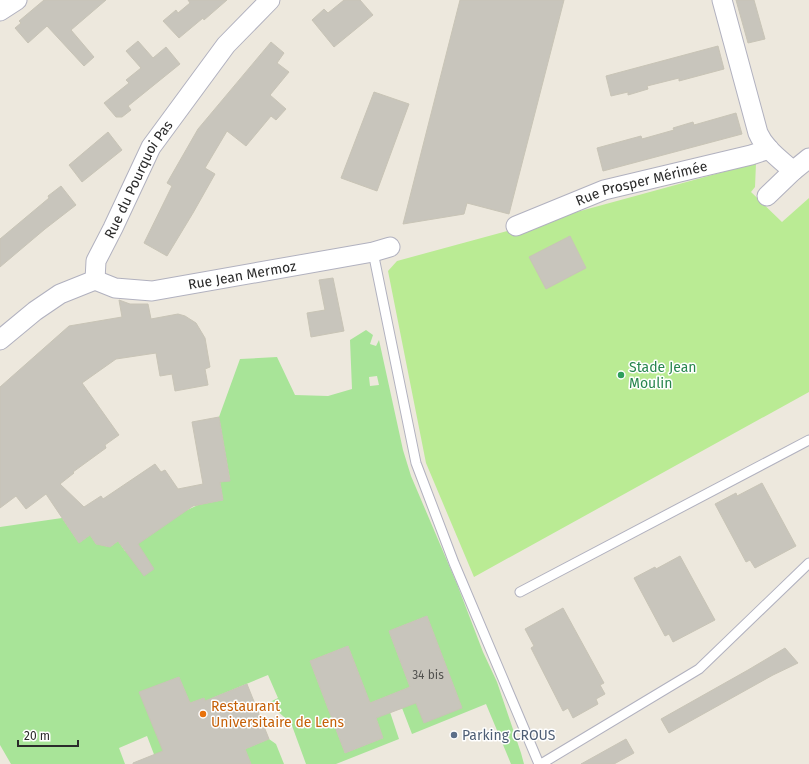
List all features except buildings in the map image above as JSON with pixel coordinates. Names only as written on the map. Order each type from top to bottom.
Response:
[{"type":"street","points":[[0,11],[17,0]]},
{"type":"street","name":"Rue du Pourquoi Pas","points":[[95,280],[96,262],[151,147],[226,45],[270,0]]},
{"type":"street","points":[[722,0],[758,133],[762,141],[769,149],[793,171]]},
{"type":"street","name":"Rue Prosper Mérimée","points":[[516,226],[604,190],[751,155],[769,149]]},
{"type":"street","points":[[767,196],[809,158]]},
{"type":"street","name":"Rue Jean Mermoz","points":[[95,280],[115,288],[152,291],[381,250]]},
{"type":"street","points":[[0,340],[35,311],[60,294],[95,280]]},
{"type":"lane","points":[[381,250],[416,463],[454,563],[540,764],[699,669],[809,563]]},
{"type":"lane","points":[[520,592],[809,440]]},
{"type":"green space","points":[[756,163],[755,187],[751,192],[782,222],[809,198],[809,392],[474,577],[426,463],[388,271],[397,261]]},
{"type":"green space","points":[[366,330],[373,335],[370,344],[376,346],[379,340],[403,450],[411,476],[457,584],[483,652],[497,682],[524,764],[511,764],[486,704],[412,734],[402,708],[415,700],[462,708],[427,616],[389,631],[410,687],[370,703],[348,646],[310,661],[345,753],[383,738],[375,715],[390,712],[399,739],[336,764],[306,764],[291,723],[268,703],[278,698],[268,675],[205,701],[204,698],[190,703],[179,677],[140,692],[156,733],[175,725],[164,753],[155,757],[147,736],[119,748],[125,764],[11,764],[0,745],[0,527],[62,518],[79,543],[90,535],[96,544],[110,547],[118,541],[125,551],[140,548],[137,543],[185,511],[198,505],[223,500],[220,482],[230,480],[219,417],[240,359],[277,357],[295,395],[328,396],[352,389],[350,340]],"holes":[[[377,376],[379,385],[370,386],[369,377]]]},
{"type":"green space","points":[[269,739],[276,744],[284,764],[251,764],[245,749]]},
{"type":"place","name":"Stade Jean Moulin","points":[[621,375]]},
{"type":"place","name":"Restaurant Universitaire de Lens","points":[[203,714]]},
{"type":"place","name":"Parking CROUS","points":[[454,735]]}]
